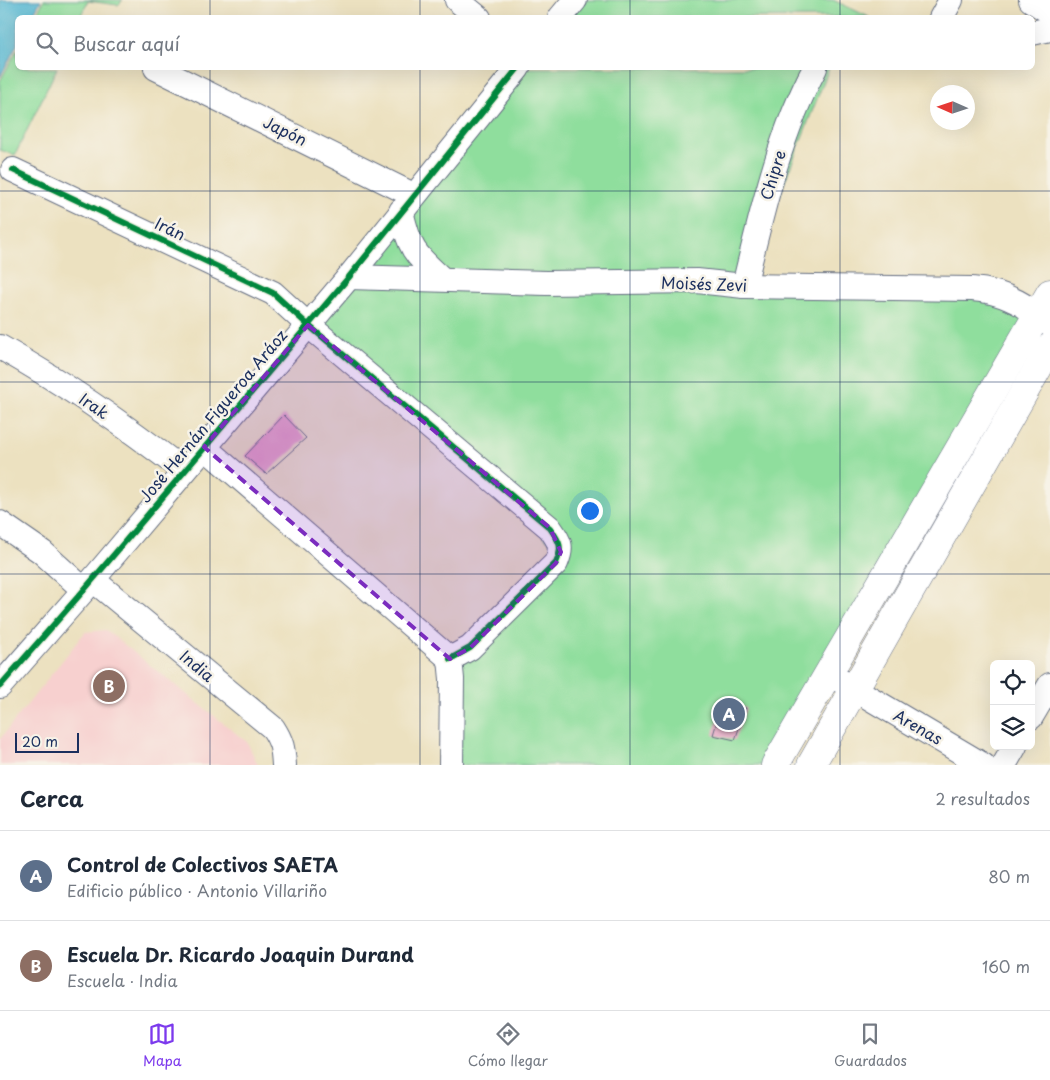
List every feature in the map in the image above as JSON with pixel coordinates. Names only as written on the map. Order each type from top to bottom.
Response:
[{"type":"street","points":[[457,0],[475,15]]},
{"type":"street","points":[[562,15],[575,0]]},
{"type":"street","points":[[943,15],[951,0]]},
{"type":"street","points":[[1031,0],[1050,12]]},
{"type":"street","points":[[1035,32],[1050,29]]},
{"type":"street","name":"Japón","points":[[160,70],[407,203]]},
{"type":"street","name":"José Hernán Figueroa Aráoz","points":[[0,686],[349,277],[516,70]]},
{"type":"street","name":"Chipre","points":[[744,286],[767,194],[783,143],[806,84],[814,70]]},
{"type":"street","name":"Irán","points":[[13,170],[273,293],[308,325],[550,528],[558,539],[561,552],[556,564],[470,648],[450,659]]},
{"type":"street","points":[[407,203],[407,237],[420,260],[442,279]]},
{"type":"street","name":"Moisés Zevi","points":[[349,277],[546,283],[697,281],[744,286],[988,290],[1046,310]]},
{"type":"street","points":[[775,765],[1046,310]]},
{"type":"street","name":"Irak","points":[[0,347],[40,369],[138,435],[184,471]]},
{"type":"street","points":[[811,765],[1050,347]]},
{"type":"street","points":[[204,447],[450,659],[452,679],[451,765]]},
{"type":"street","name":"India","points":[[0,523],[88,585],[272,728],[280,739],[283,748],[284,764]]},
{"type":"street","name":"Arenas","points":[[829,674],[983,765]]},
{"type":"street","points":[[1035,710],[1050,685]]},
{"type":"street","points":[[1004,765],[1013,750]]},
{"type":"highlighted area","points":[[308,325],[550,528],[561,552],[556,563],[470,648],[450,659],[204,447]]},
{"type":"shaded area","points":[[106,630],[247,742],[258,765],[0,765],[0,739],[85,632]]},
{"type":"green space","points":[[44,0],[123,0],[118,5],[88,1],[81,15],[36,15]]},
{"type":"green space","points":[[577,0],[833,0],[865,15],[564,15]]},
{"type":"green space","points":[[15,54],[15,70],[56,70],[15,155],[0,150],[0,81]]},
{"type":"green space","points":[[519,70],[828,70],[744,286],[988,290],[1038,314],[775,765],[449,765],[450,659],[561,552],[308,325]]},
{"type":"water","points":[[0,0],[41,0],[33,15],[15,15],[15,49],[0,77]]},
{"type":"building","points":[[284,415],[306,438],[266,474],[245,456]]},
{"type":"building","points":[[723,702],[746,708],[735,740],[713,735]]},
{"type":"cycle path","points":[[0,686],[84,590],[349,277],[516,70]]},
{"type":"cycle path","points":[[13,170],[273,293],[308,325],[550,528],[556,537],[560,549],[556,563],[470,648],[450,659]]},
{"type":"place","name":"Escuela Dr. Ricardo Joaquin Durand","points":[[109,686]]},
{"type":"place","name":"Control de Colectivos SAETA","points":[[729,714]]}]
